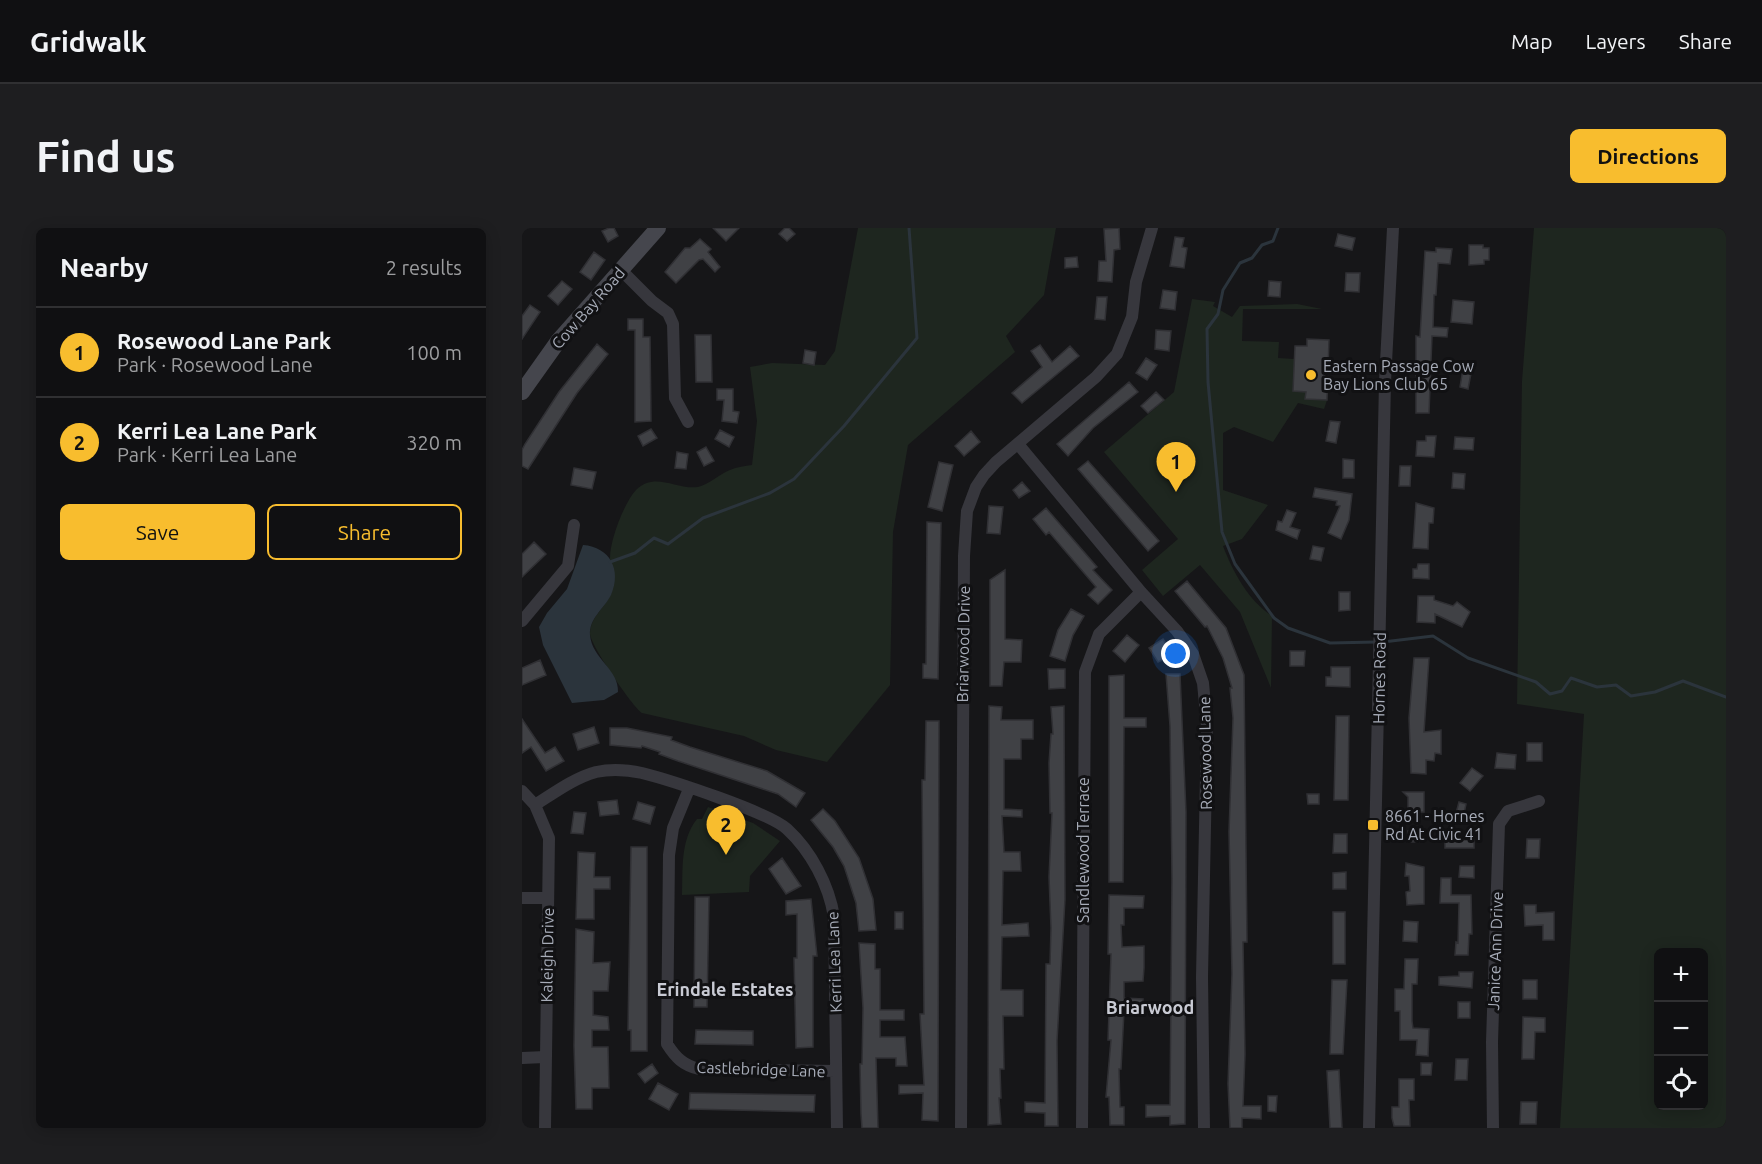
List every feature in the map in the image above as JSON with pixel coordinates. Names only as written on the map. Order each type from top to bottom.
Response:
[{"type":"main road","name":"Cow Bay Road","points":[[522,392],[559,340],[658,228]]},
{"type":"street","name":"Briarwood Drive","points":[[961,1128],[965,522],[976,487],[996,462],[1096,377],[1117,354],[1132,316],[1136,282],[1152,228]]},
{"type":"street","name":"Hornes Road","points":[[1369,1128],[1385,382],[1393,228]]},
{"type":"street","points":[[621,270],[652,301],[668,313],[673,324],[675,398],[688,422]]},
{"type":"street","name":"Rosewood Lane","points":[[1018,444],[1188,646],[1206,694],[1208,726],[1202,977],[1204,1128]]},
{"type":"street","points":[[522,621],[568,566],[574,525]]},
{"type":"street","name":"Sandlewood Terrace","points":[[1082,1128],[1085,672],[1089,653],[1099,634],[1141,592]]},
{"type":"street","name":"Kerri Lea Lane","points":[[535,805],[596,772],[618,770],[642,773],[762,814],[786,829],[811,859],[825,884],[834,917],[837,1128]]},
{"type":"street","name":"Castlebridge Lane","points":[[689,789],[673,828],[669,855],[668,1044],[675,1057],[686,1066],[699,1070],[836,1071]]},
{"type":"street","name":"Kaleigh Drive","points":[[522,791],[535,805],[549,838],[545,1128]]},
{"type":"street","name":"Janice Ann Drive","points":[[1493,1128],[1492,1042],[1499,824],[1510,810],[1539,801]]},
{"type":"street","points":[[522,898],[548,898]]},
{"type":"street","points":[[522,1058],[545,1057]]},
{"type":"shaded area","points":[[858,228],[1056,228],[1044,295],[1006,336],[1015,352],[908,445],[893,532],[890,685],[827,762],[776,750],[744,736],[642,713],[613,675],[590,634],[592,623],[611,594],[612,542],[622,512],[636,490],[643,485],[658,481],[698,487],[730,470],[752,465],[757,421],[750,367],[772,363],[825,365],[835,351]]},
{"type":"shaded area","points":[[1534,228],[1726,228],[1726,1128],[1560,1128],[1584,714],[1517,704],[1522,381]]},
{"type":"shaded area","points":[[1192,299],[1215,302],[1213,306],[1232,317],[1240,306],[1297,304],[1322,309],[1243,309],[1242,341],[1279,342],[1278,358],[1294,359],[1306,392],[1305,399],[1327,400],[1324,409],[1298,403],[1273,442],[1234,427],[1223,433],[1223,490],[1268,505],[1242,539],[1223,546],[1242,585],[1272,616],[1271,688],[1240,612],[1200,565],[1163,596],[1142,570],[1178,539],[1104,452],[1174,392]]},
{"type":"shaded area","points":[[583,545],[600,550],[607,555],[614,569],[614,586],[611,595],[594,619],[590,635],[595,651],[614,677],[618,692],[604,700],[572,703],[543,645],[539,627],[547,613],[567,589]]},
{"type":"shaded area","points":[[708,807],[753,823],[780,841],[750,876],[749,892],[682,895],[685,846],[692,827],[697,819],[702,819]]},
{"type":"building","points":[[614,228],[618,236],[608,242],[602,231]]},
{"type":"building","points":[[713,228],[739,228],[726,241]]},
{"type":"building","points":[[785,228],[789,228],[795,234],[787,241],[779,234]]},
{"type":"building","points":[[1119,228],[1120,249],[1114,250],[1112,282],[1098,281],[1099,261],[1106,261],[1104,229]]},
{"type":"building","points":[[1338,234],[1355,238],[1352,250],[1335,246]]},
{"type":"building","points":[[1175,237],[1184,238],[1182,247],[1187,248],[1184,268],[1170,266]]},
{"type":"building","points":[[700,239],[711,249],[708,252],[720,267],[715,272],[703,259],[699,260],[676,283],[665,272],[685,248],[690,248]]},
{"type":"building","points":[[1469,245],[1483,245],[1483,248],[1489,248],[1489,260],[1484,260],[1484,264],[1469,265]]},
{"type":"building","points":[[1436,248],[1452,249],[1450,264],[1438,263],[1436,295],[1434,295],[1433,327],[1448,328],[1447,337],[1432,336],[1429,413],[1416,413],[1416,336],[1420,337],[1425,251],[1436,252]]},
{"type":"building","points":[[594,252],[605,260],[591,280],[580,272]]},
{"type":"building","points":[[1077,257],[1078,267],[1065,268],[1065,258]]},
{"type":"building","points":[[1346,273],[1360,273],[1359,292],[1345,291]]},
{"type":"building","points":[[562,281],[572,289],[558,305],[548,296]]},
{"type":"building","points":[[1269,281],[1281,282],[1280,297],[1268,296]]},
{"type":"building","points":[[1163,290],[1177,292],[1175,310],[1160,308]]},
{"type":"building","points":[[1097,297],[1107,297],[1105,320],[1095,319]]},
{"type":"building","points":[[1453,300],[1474,302],[1472,324],[1451,322]]},
{"type":"building","points":[[530,305],[540,312],[522,339],[522,316]]},
{"type":"building","points":[[628,319],[643,319],[643,337],[650,337],[651,421],[635,422],[635,330],[628,330]]},
{"type":"building","points":[[1156,330],[1171,331],[1169,351],[1155,349]]},
{"type":"building","points":[[695,335],[711,335],[712,382],[696,382]]},
{"type":"building","name":"Eastern Passage Cow Bay Lions Club 65","points":[[1307,339],[1329,340],[1327,400],[1305,399],[1306,392],[1293,391],[1295,346],[1307,346]]},
{"type":"building","points":[[597,344],[608,354],[577,393],[528,469],[522,466],[522,450],[525,444],[559,392]]},
{"type":"building","points":[[1040,345],[1052,362],[1070,346],[1079,356],[1022,403],[1012,393],[1042,367],[1031,351]]},
{"type":"building","points":[[805,350],[816,352],[814,365],[803,363]]},
{"type":"building","points":[[1146,358],[1157,365],[1147,380],[1136,373]]},
{"type":"building","points":[[1464,363],[1473,363],[1468,389],[1460,387]]},
{"type":"building","points":[[1129,382],[1138,392],[1093,428],[1068,456],[1057,444]]},
{"type":"building","points":[[717,389],[733,389],[733,411],[739,412],[737,423],[722,421],[724,400],[717,400]]},
{"type":"building","points":[[1156,392],[1164,400],[1148,413],[1141,406]]},
{"type":"building","points":[[1330,421],[1340,422],[1336,443],[1326,441]]},
{"type":"building","points":[[651,429],[657,438],[643,446],[638,436]]},
{"type":"building","points":[[720,430],[734,437],[729,447],[715,439]]},
{"type":"building","points":[[971,431],[980,442],[964,456],[955,446]]},
{"type":"building","points":[[1426,436],[1436,436],[1434,457],[1416,456],[1417,441],[1426,441]]},
{"type":"building","points":[[1455,437],[1474,438],[1473,450],[1454,449]]},
{"type":"building","points":[[706,447],[714,461],[704,466],[697,452]]},
{"type":"building","points":[[677,452],[688,454],[686,469],[675,468]]},
{"type":"building","points":[[1343,459],[1354,460],[1354,478],[1343,478]]},
{"type":"building","points":[[1088,461],[1159,541],[1148,551],[1078,469]]},
{"type":"building","points":[[939,462],[953,465],[942,511],[928,507]]},
{"type":"building","points":[[1400,466],[1411,466],[1410,486],[1399,486]]},
{"type":"building","points":[[574,468],[596,472],[592,489],[571,485]]},
{"type":"building","points":[[1453,473],[1465,474],[1464,489],[1452,488]]},
{"type":"building","points":[[1022,482],[1030,491],[1019,498],[1013,490]]},
{"type":"building","points":[[1315,488],[1352,494],[1349,520],[1341,539],[1328,533],[1340,506],[1336,505],[1337,501],[1313,497]]},
{"type":"building","points":[[1416,503],[1434,508],[1433,523],[1429,523],[1428,549],[1413,548]]},
{"type":"building","points":[[989,506],[1003,507],[1000,534],[987,533]]},
{"type":"building","points":[[1046,508],[1097,567],[1093,570],[1112,590],[1098,604],[1088,595],[1096,587],[1049,532],[1046,535],[1033,519]]},
{"type":"building","points":[[1287,510],[1296,513],[1290,527],[1300,530],[1297,539],[1276,530],[1278,521],[1282,522]]},
{"type":"building","points":[[927,522],[941,523],[938,679],[923,678],[923,664],[926,664]]},
{"type":"building","points":[[534,542],[546,554],[522,577],[522,554]]},
{"type":"building","points":[[1313,546],[1324,548],[1321,561],[1310,559]]},
{"type":"building","points":[[1418,564],[1429,564],[1429,579],[1413,578],[1413,569],[1417,569]]},
{"type":"building","points":[[1005,570],[1005,639],[1022,640],[1021,662],[1004,662],[1002,686],[990,686],[990,580]]},
{"type":"building","points":[[1187,581],[1226,628],[1244,675],[1247,942],[1243,942],[1245,1054],[1243,1106],[1261,1106],[1261,1119],[1242,1118],[1242,1128],[1230,1128],[1228,1084],[1232,974],[1229,832],[1233,718],[1230,688],[1232,688],[1223,658],[1207,626],[1205,627],[1175,591]]},
{"type":"building","points":[[1339,592],[1350,592],[1350,610],[1339,611]]},
{"type":"building","points":[[1418,596],[1434,596],[1434,600],[1453,606],[1457,602],[1470,612],[1462,627],[1435,614],[1435,623],[1417,622]]},
{"type":"building","points":[[1071,609],[1084,616],[1073,635],[1065,661],[1050,656],[1058,630]]},
{"type":"building","points":[[1127,635],[1139,645],[1125,662],[1113,651]]},
{"type":"building","points":[[1163,639],[1173,655],[1158,662],[1149,648]]},
{"type":"building","points":[[1290,651],[1305,651],[1304,666],[1290,666]]},
{"type":"building","points":[[1414,658],[1429,658],[1424,732],[1441,730],[1441,754],[1435,753],[1434,761],[1426,760],[1426,774],[1411,773],[1409,718]]},
{"type":"building","points":[[540,660],[546,675],[522,685],[522,668]]},
{"type":"building","points":[[1331,667],[1350,667],[1350,687],[1326,686],[1326,677],[1331,677]]},
{"type":"building","points":[[1048,669],[1065,669],[1065,688],[1049,689]]},
{"type":"building","points":[[1166,674],[1180,674],[1186,812],[1185,1124],[1170,1125],[1170,1116],[1146,1117],[1146,1105],[1170,1105],[1172,878],[1170,726]]},
{"type":"building","points":[[1124,675],[1124,718],[1146,718],[1146,727],[1124,727],[1123,882],[1109,882],[1109,676]]},
{"type":"building","points":[[989,706],[1002,707],[1001,720],[1033,720],[1033,739],[1021,739],[1021,759],[1004,759],[1004,809],[1022,810],[1022,817],[1002,816],[1004,852],[1020,852],[1021,871],[1003,871],[1002,925],[1028,923],[1029,936],[1002,937],[1001,990],[1023,990],[1023,1016],[1003,1016],[1004,1069],[1000,1069],[1001,1098],[999,1098],[1001,1124],[988,1125]]},
{"type":"building","points":[[1064,706],[1065,899],[1057,1041],[1058,1126],[1045,1126],[1045,1113],[1025,1112],[1025,1102],[1045,1103],[1046,964],[1050,964],[1051,928],[1049,877],[1052,813],[1050,813],[1049,763],[1051,734],[1053,734],[1051,707]]},
{"type":"building","points":[[1336,716],[1349,716],[1348,800],[1334,800]]},
{"type":"building","points":[[522,719],[545,753],[555,747],[564,761],[546,771],[531,747],[522,753]]},
{"type":"building","points":[[926,721],[939,721],[938,1121],[922,1120],[923,1093],[899,1094],[899,1085],[924,1085],[920,1014],[924,1014],[922,780],[925,780]]},
{"type":"building","points":[[594,727],[599,743],[578,750],[573,734]]},
{"type":"building","points":[[610,728],[627,728],[672,737],[671,740],[690,747],[767,771],[805,793],[796,807],[778,794],[678,761],[642,746],[641,748],[610,745]]},
{"type":"building","points":[[1527,743],[1542,743],[1542,761],[1527,761]]},
{"type":"building","points":[[1497,753],[1516,755],[1515,769],[1495,768]]},
{"type":"building","points":[[1472,768],[1483,776],[1470,791],[1460,783]]},
{"type":"building","points":[[1403,792],[1424,792],[1424,812],[1408,812],[1408,797]]},
{"type":"building","points":[[1307,794],[1319,794],[1319,804],[1308,804]]},
{"type":"building","points":[[617,800],[619,814],[600,816],[598,802]]},
{"type":"building","points":[[638,802],[655,807],[650,824],[633,819]]},
{"type":"building","points":[[1459,802],[1466,804],[1462,823],[1454,821]]},
{"type":"building","points":[[823,809],[835,821],[859,858],[873,899],[876,930],[859,931],[856,903],[844,866],[833,847],[811,820]]},
{"type":"building","points":[[574,812],[586,813],[583,834],[571,833]]},
{"type":"building","points":[[1408,831],[1422,831],[1421,842],[1408,842]]},
{"type":"building","points":[[1334,834],[1347,834],[1347,853],[1333,853]]},
{"type":"building","points":[[1527,839],[1540,839],[1539,858],[1526,858]]},
{"type":"building","points":[[1445,840],[1474,840],[1474,848],[1445,848]]},
{"type":"building","points":[[631,847],[647,847],[647,1051],[631,1051],[631,1030],[628,1030]]},
{"type":"building","points":[[578,852],[595,853],[594,877],[610,877],[610,889],[594,889],[594,919],[576,919]]},
{"type":"building","points":[[782,858],[801,886],[786,894],[769,869]]},
{"type":"building","points":[[1406,863],[1424,867],[1424,904],[1407,905],[1406,892],[1410,891],[1409,876],[1405,876]]},
{"type":"building","points":[[1460,866],[1474,866],[1474,878],[1459,877]]},
{"type":"building","points":[[1346,872],[1346,889],[1333,889],[1333,873]]},
{"type":"building","points":[[1441,878],[1451,878],[1451,895],[1471,895],[1472,934],[1469,934],[1468,955],[1455,955],[1456,942],[1458,943],[1459,903],[1440,903]]},
{"type":"building","points":[[1109,895],[1144,896],[1143,908],[1124,908],[1124,925],[1121,925],[1122,947],[1144,946],[1143,981],[1124,982],[1124,998],[1143,999],[1142,1009],[1125,1009],[1124,1011],[1121,1069],[1119,1069],[1120,1107],[1124,1107],[1124,1125],[1110,1125],[1109,1097],[1106,1097],[1111,1040],[1108,1040],[1111,954],[1108,954]]},
{"type":"building","points":[[695,897],[709,897],[707,1007],[694,1007]]},
{"type":"building","points":[[811,899],[817,956],[813,956],[813,1047],[796,1048],[794,958],[797,958],[797,914],[786,915],[786,901]]},
{"type":"building","points":[[1524,905],[1536,905],[1536,913],[1554,912],[1554,940],[1543,940],[1543,925],[1525,926]]},
{"type":"building","points":[[895,912],[903,912],[903,929],[895,929]]},
{"type":"building","points":[[1333,912],[1345,912],[1345,964],[1333,964]]},
{"type":"building","points":[[1404,921],[1418,922],[1417,942],[1403,941]]},
{"type":"building","points":[[576,929],[594,932],[593,963],[610,962],[608,991],[593,991],[593,1015],[608,1017],[609,1030],[592,1030],[592,1047],[608,1047],[609,1088],[592,1088],[592,1109],[576,1109],[574,1046]]},
{"type":"building","points":[[859,943],[875,944],[875,969],[880,969],[880,1010],[904,1010],[904,1020],[880,1020],[880,1037],[905,1037],[907,1066],[896,1066],[896,1058],[876,1058],[878,1128],[862,1128],[860,1064],[862,1064],[863,1008]]},
{"type":"building","points":[[1405,959],[1418,959],[1417,984],[1412,984],[1412,1021],[1413,1028],[1429,1029],[1428,1056],[1416,1055],[1417,1040],[1400,1040],[1400,1011],[1395,1011],[1395,989],[1404,989]]},
{"type":"building","points":[[1459,972],[1473,972],[1472,988],[1439,985],[1439,977],[1459,976]]},
{"type":"building","points":[[1332,980],[1347,980],[1343,1054],[1330,1054]]},
{"type":"building","points":[[1523,980],[1537,980],[1537,999],[1523,999]]},
{"type":"building","points":[[1458,1002],[1470,1002],[1470,1018],[1458,1018]]},
{"type":"building","points":[[1523,1017],[1545,1018],[1545,1032],[1535,1032],[1534,1059],[1522,1059]]},
{"type":"building","points":[[696,1030],[753,1031],[753,1045],[695,1044]]},
{"type":"building","points":[[1456,1059],[1468,1059],[1467,1080],[1455,1080]]},
{"type":"building","points":[[1421,1063],[1432,1063],[1431,1075],[1421,1075]]},
{"type":"building","points":[[652,1064],[658,1073],[645,1083],[638,1074]]},
{"type":"building","points":[[1339,1070],[1342,1128],[1330,1128],[1327,1071]]},
{"type":"building","points":[[1399,1079],[1414,1079],[1414,1100],[1409,1100],[1410,1126],[1394,1126],[1392,1118],[1392,1107],[1399,1107]]},
{"type":"building","points":[[658,1083],[678,1094],[669,1110],[649,1099]]},
{"type":"building","points":[[690,1093],[815,1095],[814,1112],[689,1109]]},
{"type":"building","points":[[1268,1096],[1277,1096],[1276,1112],[1268,1111]]},
{"type":"building","points":[[1521,1102],[1537,1102],[1536,1124],[1520,1124]]},
{"type":"waterway","points":[[610,562],[635,553],[654,538],[668,544],[703,518],[770,493],[794,479],[844,426],[917,338],[909,228]]},
{"type":"waterway","points":[[1278,228],[1273,241],[1262,245],[1252,258],[1240,263],[1223,290],[1218,314],[1207,329],[1208,382],[1222,532],[1235,564],[1274,618],[1288,628],[1330,643],[1376,642]]},
{"type":"waterway","points":[[1383,642],[1433,636],[1468,658],[1536,682],[1550,694],[1562,691],[1571,678],[1597,687],[1616,685],[1631,696],[1655,692],[1683,681],[1726,697]]},
{"type":"place","name":"Eastern Passage Cow Bay Lions Club 65","points":[[1311,375]]},
{"type":"place","name":"Rosewood Lane Park","points":[[1176,492]]},
{"type":"place","name":"8661 - Hornes Rd At Civic 41","points":[[1373,825]]},
{"type":"place","name":"Kerri Lea Lane Park","points":[[726,855]]},
{"type":"district","name":"Erindale Estates","points":[[725,989]]},
{"type":"district","name":"Briarwood","points":[[1150,1007]]}]
